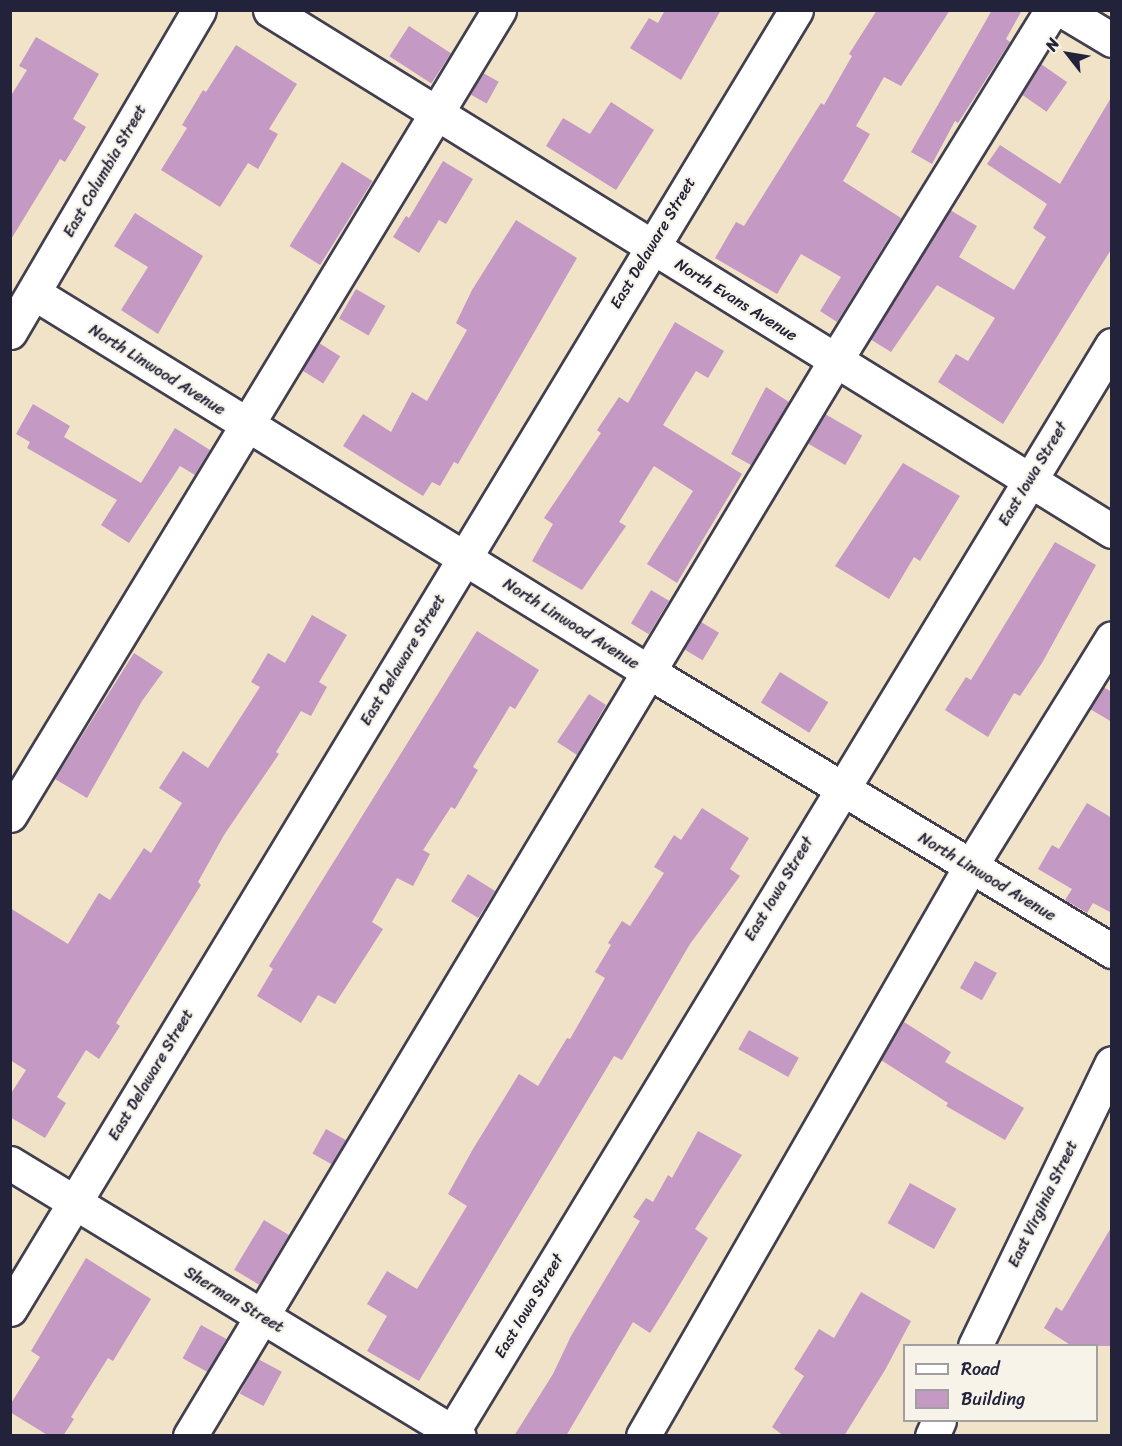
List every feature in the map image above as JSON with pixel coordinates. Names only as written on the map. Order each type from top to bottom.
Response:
[{"type":"street","name":"East Columbia Street","points":[[10,332],[199,10]]},
{"type":"street","name":"North Evans Avenue","points":[[270,10],[434,114],[1112,531]]},
{"type":"street","points":[[10,814],[499,10]]},
{"type":"street","name":"East Delaware Street","points":[[10,1309],[796,10]]},
{"type":"street","points":[[190,1436],[836,361],[1052,10]]},
{"type":"street","points":[[1062,10],[1112,40]]},
{"type":"street","name":"North Linwood Avenue","points":[[34,293],[649,672],[1112,951]]},
{"type":"street","name":"East Iowa Street","points":[[454,1434],[841,789],[1112,345]]},
{"type":"street","points":[[643,1436],[970,867],[1112,638]]},
{"type":"street","name":"East Virginia Street","points":[[976,1344],[1112,1063]]},
{"type":"street","name":"Sherman Street","points":[[10,1163],[454,1434]]},
{"type":"building","points":[[665,10],[721,10],[681,80],[630,48],[649,18],[658,23]]},
{"type":"building","points":[[877,10],[950,10],[901,86],[884,77],[856,126],[870,134],[843,181],[901,218],[837,322],[820,311],[841,277],[801,254],[777,294],[715,258],[736,222],[744,226],[821,103],[824,105],[852,56],[849,54]]},
{"type":"building","points":[[992,10],[1022,10],[1006,39],[1010,42],[958,123],[955,121],[932,164],[911,152]]},
{"type":"building","points":[[409,26],[451,53],[431,83],[389,56]]},
{"type":"building","points":[[36,37],[99,74],[73,119],[86,127],[65,162],[60,159],[10,241],[10,97],[27,70],[19,66]]},
{"type":"building","points":[[236,45],[297,84],[269,129],[278,134],[258,169],[248,163],[220,207],[161,170],[187,128],[182,125],[203,90],[206,92]]},
{"type":"building","points":[[1041,64],[1067,82],[1047,112],[1020,93]]},
{"type":"building","points":[[483,73],[499,82],[487,104],[471,95]]},
{"type":"building","points":[[1112,96],[1112,248],[1003,424],[938,382],[956,354],[968,361],[995,318],[937,285],[891,352],[870,339],[950,210],[977,226],[959,257],[1014,290],[1046,237],[1033,228],[1047,204],[987,164],[1000,145],[1060,184]]},
{"type":"building","points":[[611,102],[654,130],[616,190],[546,146],[563,118],[590,134]]},
{"type":"building","points":[[443,161],[473,179],[446,224],[439,220],[419,253],[393,237],[406,216],[409,218]]},
{"type":"building","points":[[342,162],[373,181],[320,265],[290,246]]},
{"type":"building","points":[[135,213],[203,256],[158,334],[121,310],[148,267],[114,246]]},
{"type":"building","points":[[516,220],[577,258],[458,464],[454,462],[440,486],[432,482],[423,496],[343,446],[363,414],[391,432],[412,392],[427,401],[467,330],[456,323],[472,290]]},
{"type":"building","points":[[356,289],[385,306],[368,335],[339,318]]},
{"type":"building","points":[[675,322],[724,351],[708,378],[696,371],[663,425],[742,474],[677,583],[647,564],[693,491],[654,466],[619,522],[626,526],[582,590],[532,561],[553,524],[544,518],[601,433],[597,430],[619,397],[628,403]]},
{"type":"building","points":[[319,343],[340,356],[323,383],[302,370]]},
{"type":"building","points":[[766,387],[789,402],[751,465],[731,454]]},
{"type":"building","points":[[33,404],[70,426],[64,437],[141,483],[175,428],[210,450],[195,475],[180,466],[129,543],[101,525],[117,500],[27,448],[30,442],[16,434]]},
{"type":"building","points":[[825,414],[862,435],[845,465],[808,443]]},
{"type":"building","points":[[903,463],[960,496],[920,561],[914,557],[889,599],[835,566]]},
{"type":"building","points":[[1055,542],[1096,565],[1042,663],[1020,696],[1014,693],[988,737],[945,710],[966,677],[971,680]]},
{"type":"building","points":[[651,590],[669,601],[649,634],[631,623]]},
{"type":"building","points":[[312,615],[347,635],[319,682],[327,687],[311,716],[301,711],[276,752],[279,754],[224,835],[198,882],[201,885],[116,1023],[120,1026],[99,1059],[86,1050],[57,1097],[66,1103],[45,1138],[10,1117],[10,1095],[26,1070],[10,1060],[10,908],[68,944],[99,893],[110,900],[144,848],[151,853],[182,803],[159,788],[183,751],[208,768],[260,687],[251,682],[268,653],[285,663]]},
{"type":"building","points":[[701,622],[719,633],[703,660],[685,649]]},
{"type":"building","points":[[477,631],[539,670],[515,709],[510,706],[473,767],[478,770],[455,809],[451,807],[423,850],[430,854],[413,886],[397,878],[372,922],[383,929],[335,1004],[318,995],[301,1023],[257,996],[273,969],[269,966]]},
{"type":"building","points":[[134,653],[163,672],[142,701],[87,798],[55,779]]},
{"type":"building","points":[[780,672],[828,702],[809,733],[761,703]]},
{"type":"building","points":[[1103,687],[1112,692],[1112,722],[1090,709]]},
{"type":"building","points":[[589,694],[606,705],[577,755],[557,742]]},
{"type":"building","points":[[1087,803],[1112,818],[1112,913],[1093,903],[1087,913],[1065,900],[1072,889],[1038,869],[1052,845],[1059,849]]},
{"type":"building","points":[[702,808],[749,838],[730,869],[740,876],[690,944],[622,1060],[614,1056],[419,1381],[367,1351],[387,1316],[367,1304],[387,1271],[417,1289],[467,1206],[448,1194],[473,1149],[519,1074],[538,1086],[567,1038],[570,1039],[605,978],[595,972],[611,945],[608,943],[622,921],[630,926],[664,873],[654,867],[674,835],[681,840]]},
{"type":"building","points":[[468,874],[495,891],[478,918],[451,901]]},
{"type":"building","points":[[975,961],[997,973],[982,1000],[960,988]]},
{"type":"building","points":[[904,1022],[951,1052],[945,1062],[1024,1108],[1005,1140],[946,1106],[948,1103],[881,1060]]},
{"type":"building","points":[[749,1030],[799,1058],[788,1077],[738,1049]]},
{"type":"building","points":[[326,1129],[346,1140],[333,1165],[312,1153]]},
{"type":"building","points":[[698,1131],[742,1155],[695,1229],[708,1238],[650,1333],[633,1322],[566,1436],[514,1436],[553,1374],[571,1336],[640,1221],[633,1217],[646,1198],[653,1202],[668,1175],[672,1178]]},
{"type":"building","points":[[910,1183],[956,1209],[934,1249],[888,1223]]},
{"type":"building","points":[[264,1220],[289,1235],[259,1285],[234,1270]]},
{"type":"building","points":[[1112,1226],[1112,1346],[1069,1344],[1044,1328],[1056,1307],[1062,1311]]},
{"type":"building","points":[[86,1258],[151,1299],[113,1361],[108,1358],[71,1417],[74,1419],[63,1436],[49,1436],[10,1412],[10,1405],[40,1357],[31,1351]]},
{"type":"building","points":[[861,1292],[911,1321],[885,1370],[844,1436],[784,1436],[772,1427],[804,1376],[794,1369],[819,1329],[834,1338]]},
{"type":"building","points":[[201,1325],[226,1339],[208,1372],[183,1358]]},
{"type":"building","points":[[258,1359],[282,1372],[264,1406],[240,1393]]}]
